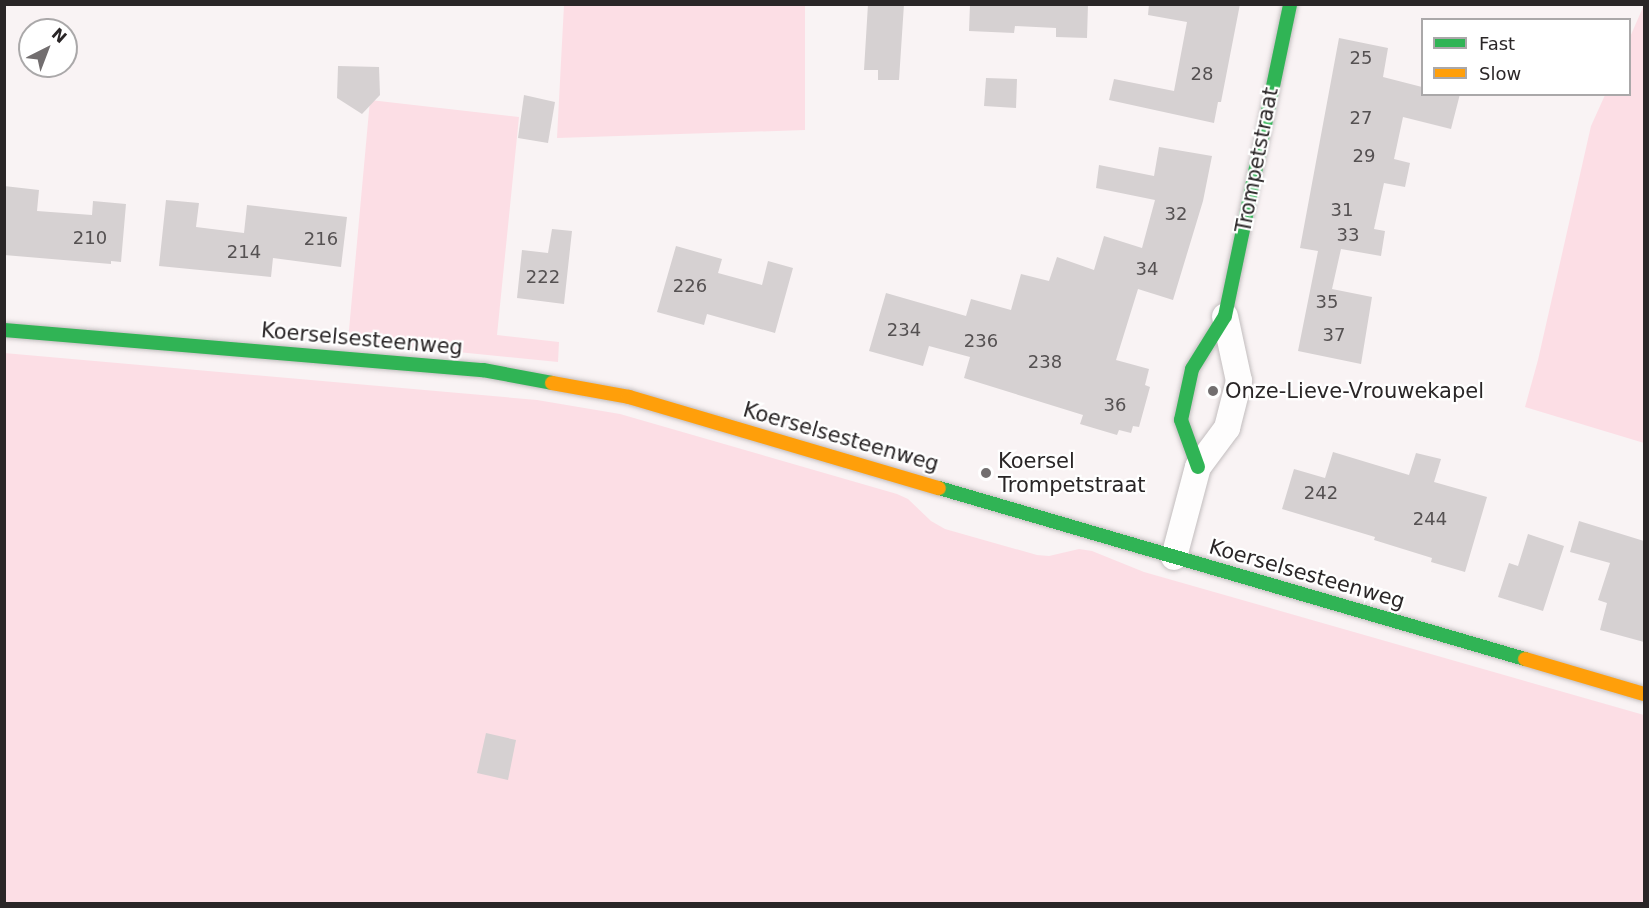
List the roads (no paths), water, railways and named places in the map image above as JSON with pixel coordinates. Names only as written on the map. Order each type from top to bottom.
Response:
[{"type":"street","name":"Trompetstraat","points":[[1198,467],[1181,420],[1192,369],[1225,316],[1290,4]]},
{"type":"street","name":"Trompetstraat","points":[[1174,557],[1198,467],[1227,428],[1239,381],[1225,316]]},
{"type":"street","name":"Koerselsesteenweg","points":[[4,330],[483,370],[629,397],[1644,694]]},
{"type":"place","name":"Onze-Lieve-Vrouwekapel","points":[[1213,391]]},
{"type":"place","name":"Koersel Trompetstraat","points":[[986,473]]}]
